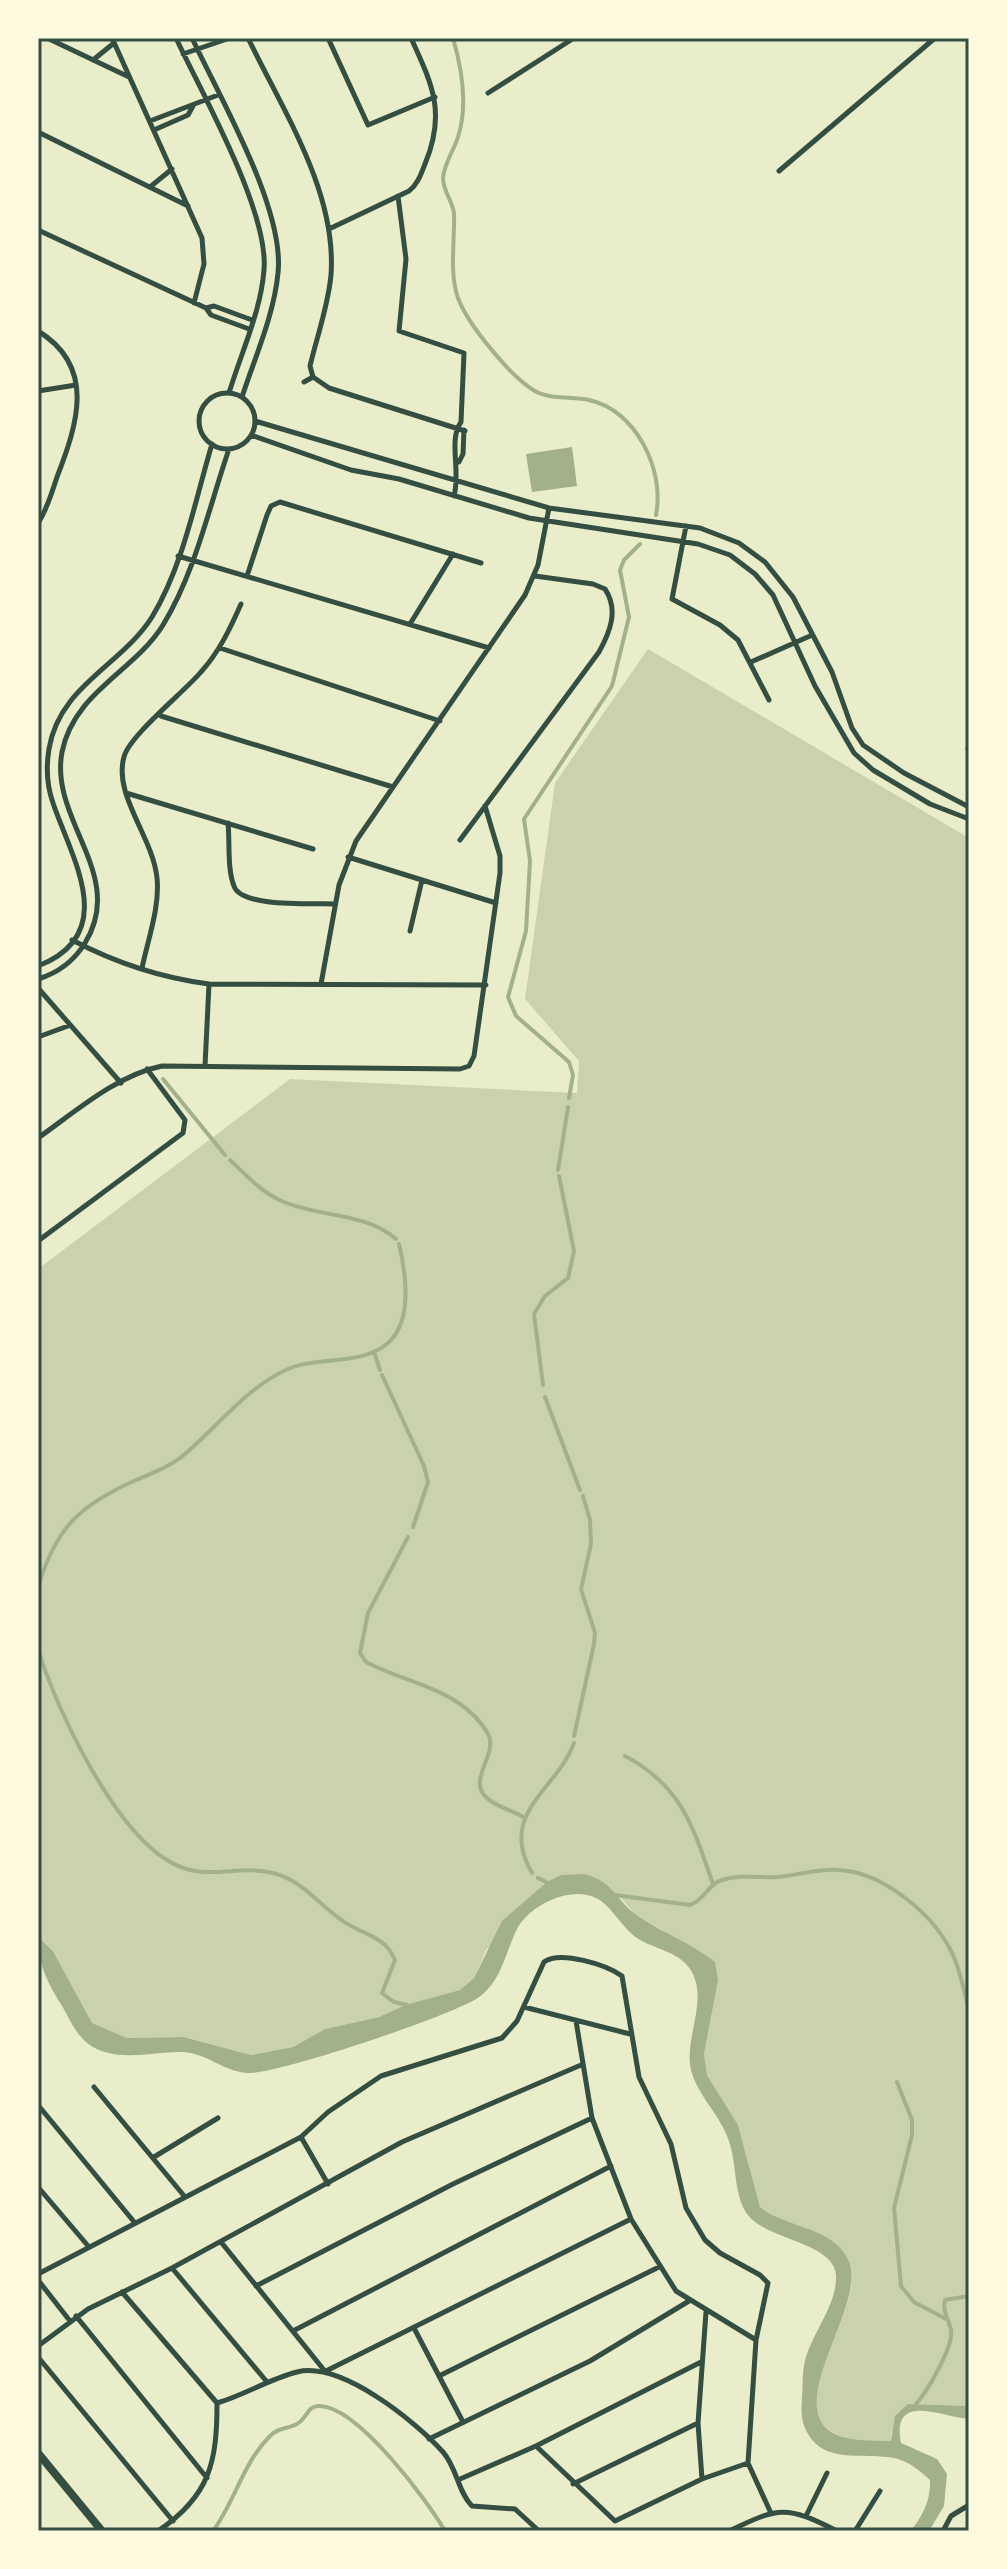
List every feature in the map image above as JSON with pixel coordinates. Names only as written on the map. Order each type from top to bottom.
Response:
[{"type":"main road","points":[[38,2453],[102,2531]]},
{"type":"street","points":[[47,38],[130,78]]},
{"type":"street","points":[[176,38],[260,226],[264,270],[229,393]]},
{"type":"street","points":[[192,38],[270,207],[279,258],[273,302],[242,397]]},
{"type":"street","points":[[183,54],[209,41],[215,45],[230,38]]},
{"type":"street","points":[[248,38],[316,181],[329,229],[330,281],[310,366],[313,377],[329,388],[465,431]]},
{"type":"street","points":[[328,38],[368,125],[435,97]]},
{"type":"street","points":[[329,229],[416,185],[434,141],[435,97],[411,38]]},
{"type":"street","points":[[488,93],[574,38]]},
{"type":"street","points":[[779,171],[935,38]]},
{"type":"street","points":[[93,60],[113,40],[189,206],[205,250],[194,303]]},
{"type":"street","points":[[150,121],[184,105],[193,106],[218,95]]},
{"type":"street","points":[[154,130],[188,115],[193,106]]},
{"type":"street","points":[[38,132],[189,206]]},
{"type":"street","points":[[150,187],[172,169]]},
{"type":"street","points":[[398,196],[406,259],[399,331],[464,353],[461,422],[465,431],[454,496]]},
{"type":"street","points":[[38,230],[206,308],[211,315],[249,329]]},
{"type":"street","points":[[206,308],[214,306],[252,320]]},
{"type":"street","points":[[38,331],[67,360],[77,385],[79,411],[38,523]]},
{"type":"street","points":[[304,382],[313,377]]},
{"type":"street","points":[[38,391],[77,385]]},
{"type":"street","points":[[229,393],[242,397],[252,408],[255,421],[251,435],[242,445],[229,449],[212,444],[200,430],[200,412],[211,397],[229,393]]},
{"type":"street","points":[[255,421],[549,508],[686,526],[725,536],[765,562],[793,597],[810,636],[832,672],[852,728],[863,745],[881,759],[969,807]]},
{"type":"street","points":[[459,462],[455,454],[456,428],[461,422]]},
{"type":"street","points":[[251,435],[351,470],[546,522],[683,541],[719,550],[755,574],[780,606],[815,686],[854,753],[873,770],[943,811],[969,819]]},
{"type":"street","points":[[38,966],[60,955],[72,940],[81,920],[85,893],[80,868],[49,787],[52,735],[75,693],[151,619],[178,556],[212,444]]},
{"type":"street","points":[[38,979],[70,963],[83,946],[97,914],[98,890],[92,864],[64,798],[62,751],[75,718],[87,702],[162,628],[181,591],[229,449]]},
{"type":"street","points":[[247,576],[273,500],[481,563]]},
{"type":"street","points":[[321,984],[335,904],[348,857],[535,576],[549,508]]},
{"type":"street","points":[[686,526],[672,599],[730,633],[751,662],[769,700]]},
{"type":"street","points":[[410,625],[453,554]]},
{"type":"street","points":[[178,556],[489,648]]},
{"type":"street","points":[[460,840],[599,652],[610,630],[610,599],[605,589],[535,576]]},
{"type":"street","points":[[142,968],[157,901],[157,879],[143,828],[122,782],[124,754],[131,740],[160,716],[220,648],[241,604]]},
{"type":"street","points":[[751,662],[810,636]]},
{"type":"street","points":[[220,648],[440,721]]},
{"type":"street","points":[[160,716],[393,787]]},
{"type":"street","points":[[842,733],[852,728]]},
{"type":"street","points":[[126,792],[313,849]]},
{"type":"street","points":[[38,1138],[147,1069],[205,1066],[465,1068],[474,1056],[486,985],[500,856],[485,806]]},
{"type":"street","points":[[228,823],[232,880],[237,898],[335,904]]},
{"type":"street","points":[[348,857],[496,903]]},
{"type":"street","points":[[410,931],[422,880]]},
{"type":"street","points":[[72,940],[142,968],[209,984],[486,985]]},
{"type":"street","points":[[205,1066],[209,984]]},
{"type":"street","points":[[38,988],[68,1026],[121,1083]]},
{"type":"street","points":[[38,1038],[68,1026]]},
{"type":"street","points":[[38,1241],[183,1133],[185,1120],[147,1069]]},
{"type":"street","points":[[208,2479],[38,2277],[89,2247],[301,2137],[328,2112],[381,2076],[502,2038],[524,2007],[544,1962],[550,1958],[566,1958],[622,1976],[630,2034],[644,2093],[671,2144],[686,2208],[695,2224],[720,2253],[760,2275],[768,2283],[756,2340],[748,2463],[770,2511]]},
{"type":"street","points":[[524,2007],[630,2034]]},
{"type":"street","points":[[576,2021],[592,2118],[631,2219],[670,2285],[706,2312],[756,2340]]},
{"type":"street","points":[[38,2346],[73,2318],[221,2242],[402,2142],[581,2065]]},
{"type":"street","points":[[94,2087],[185,2197]]},
{"type":"street","points":[[38,2105],[135,2223]]},
{"type":"street","points":[[154,2157],[218,2118]]},
{"type":"street","points":[[256,2286],[453,2184],[592,2118]]},
{"type":"street","points":[[301,2137],[328,2184]]},
{"type":"street","points":[[293,2331],[611,2166]]},
{"type":"street","points":[[38,2187],[89,2247]]},
{"type":"street","points":[[325,2371],[631,2219]]},
{"type":"street","points":[[221,2242],[325,2371]]},
{"type":"street","points":[[441,2375],[659,2267]]},
{"type":"street","points":[[172,2268],[267,2382]]},
{"type":"street","points":[[122,2292],[217,2403],[217,2440],[208,2479],[188,2507],[158,2531]]},
{"type":"street","points":[[429,2439],[590,2361],[689,2301]]},
{"type":"street","points":[[702,2479],[698,2423],[706,2312]]},
{"type":"street","points":[[414,2328],[463,2422]]},
{"type":"street","points":[[38,2357],[173,2521]]},
{"type":"street","points":[[460,2479],[536,2446],[701,2362]]},
{"type":"street","points":[[217,2403],[299,2371],[325,2371],[364,2389],[429,2439],[444,2453],[472,2506],[515,2509],[539,2531]]},
{"type":"street","points":[[573,2484],[698,2423]]},
{"type":"street","points":[[536,2446],[615,2521],[702,2479],[748,2463]]},
{"type":"street","points":[[806,2516],[827,2473]]},
{"type":"street","points":[[855,2531],[880,2491]]},
{"type":"street","points":[[943,2531],[951,2516],[969,2505]]},
{"type":"street","points":[[729,2531],[770,2511],[806,2516],[837,2531]]},
{"type":"shaded area","points":[[572,447],[577,486],[532,492],[526,454]]},
{"type":"shaded area","points":[[648,649],[969,838],[969,2406],[908,2404],[891,2433],[892,2441],[861,2440],[838,2435],[819,2417],[817,2397],[821,2374],[849,2299],[852,2277],[848,2259],[830,2240],[760,2207],[738,2125],[707,2075],[704,2054],[718,1981],[664,1931],[636,1915],[619,1896],[561,1875],[486,1950],[474,1978],[460,1990],[405,2005],[379,2017],[325,2029],[293,2047],[251,2055],[185,2037],[127,2038],[92,2023],[53,1951],[38,1937],[38,1269],[290,1079],[577,1093],[579,1061],[525,999],[555,783]]},
{"type":"shaded area","points":[[584,1874],[608,1886],[638,1916],[715,1962],[718,1981],[704,2054],[707,2075],[738,2125],[760,2207],[831,2240],[848,2259],[852,2277],[848,2299],[822,2374],[817,2397],[819,2417],[831,2432],[838,2435],[891,2441],[895,2416],[908,2404],[969,2406],[969,2419],[933,2412],[911,2412],[904,2417],[900,2427],[901,2443],[937,2459],[947,2474],[944,2506],[929,2531],[911,2531],[928,2501],[930,2480],[923,2473],[898,2459],[837,2454],[816,2444],[808,2434],[802,2412],[804,2365],[833,2298],[836,2276],[832,2264],[810,2247],[752,2220],[744,2209],[727,2136],[691,2070],[690,2046],[698,1998],[693,1974],[676,1956],[630,1933],[595,1897],[567,1895],[547,1902],[529,1914],[517,1929],[491,1985],[476,1999],[398,2031],[325,2055],[247,2073],[191,2053],[130,2055],[104,2052],[92,2047],[71,2023],[48,1981],[40,1956],[38,1937],[53,1951],[92,2023],[127,2038],[184,2037],[251,2055],[293,2047],[325,2029],[379,2017],[405,2005],[460,1990],[474,1978],[502,1921],[547,1882],[561,1875]]},
{"type":"waterway","points":[[453,38],[461,75],[463,113],[443,178],[454,213],[453,267],[458,298],[480,336],[525,384],[548,396],[589,400],[606,406],[633,429],[644,444],[656,479],[656,515]]},
{"type":"waterway","points":[[569,1098],[573,1075],[569,1062],[516,1016],[508,997],[526,931],[530,861],[524,819],[612,686],[629,617],[620,570],[624,560],[640,544]]},
{"type":"waterway","points":[[163,1079],[225,1155]]},
{"type":"waterway","points":[[558,1170],[568,1107]]},
{"type":"waterway","points":[[230,1160],[276,1199],[371,1224],[396,1239]]},
{"type":"waterway","points":[[543,1385],[534,1314],[545,1296],[568,1278],[574,1251],[559,1176]]},
{"type":"waterway","points":[[38,1587],[62,1533],[85,1509],[116,1489],[180,1458],[259,1386],[288,1369],[366,1355],[388,1343],[401,1322],[406,1296],[399,1244]]},
{"type":"waterway","points":[[374,1352],[380,1370]]},
{"type":"waterway","points":[[382,1375],[424,1466],[428,1482],[413,1527]]},
{"type":"waterway","points":[[545,1397],[580,1490]]},
{"type":"waterway","points":[[574,1736],[595,1633],[581,1589],[591,1544],[590,1520],[583,1496]]},
{"type":"waterway","points":[[408,1537],[368,1613],[360,1653],[366,1662],[382,1670],[449,1697],[477,1719],[490,1742],[481,1775],[481,1791],[495,1804],[525,1818]]},
{"type":"waterway","points":[[38,1649],[59,1704],[90,1767],[109,1798],[151,1848],[185,1869],[260,1871],[293,1881],[334,1915],[387,1947],[395,1960],[382,1993],[394,2002],[407,2005]]},
{"type":"waterway","points":[[532,1873],[523,1852],[521,1834],[525,1818],[566,1760],[574,1743]]},
{"type":"waterway","points":[[625,1756],[644,1768],[673,1795],[691,1826],[713,1884]]},
{"type":"waterway","points":[[615,1895],[690,1905],[717,1882],[729,1878],[778,1877],[824,1870],[855,1872],[888,1886],[932,1923],[954,1958],[969,2010]]},
{"type":"waterway","points":[[538,1878],[550,1884]]},
{"type":"waterway","points":[[897,2082],[912,2120],[912,2135],[894,2208],[901,2286],[914,2302],[948,2320]]},
{"type":"waterway","points":[[916,2404],[933,2380],[951,2337],[945,2300],[969,2296]]},
{"type":"waterway","points":[[213,2531],[261,2447],[273,2433],[297,2424],[316,2406],[336,2410],[372,2438],[408,2478],[445,2531]]}]
